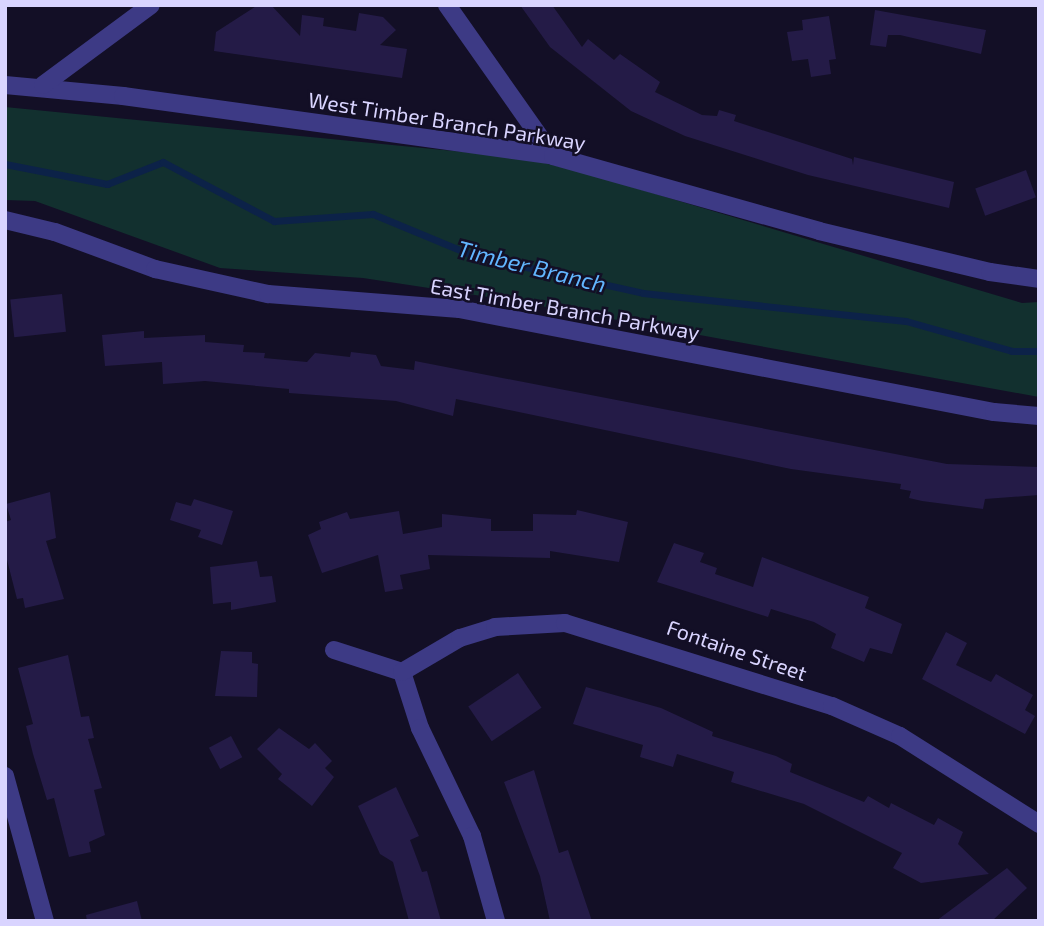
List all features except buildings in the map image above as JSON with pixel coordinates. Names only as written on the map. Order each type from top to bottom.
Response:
[{"type":"street","points":[[43,85],[151,5]]},
{"type":"street","points":[[447,5],[553,156]]},
{"type":"street","name":"West Timber Branch Parkway","points":[[5,85],[43,85],[553,156],[832,234],[990,272],[1039,279]]},
{"type":"street","name":"East Timber Branch Parkway","points":[[5,220],[55,232],[155,269],[256,292],[459,309],[993,412],[1039,416]]},
{"type":"street","name":"Fontaine Street","points":[[402,672],[460,638],[495,627],[565,623],[832,706],[900,736],[1039,824]]},
{"type":"street","points":[[334,650],[402,672],[420,728],[472,836],[496,921]]},
{"type":"street","points":[[5,776],[45,921]]},
{"type":"green space","points":[[5,107],[524,158],[585,173],[1022,303],[1039,302],[1039,397],[508,300],[363,278],[220,268],[35,201],[5,200]]},
{"type":"waterway","name":"Timber Branch","points":[[5,164],[107,184],[163,162],[274,221],[373,214],[472,255],[643,293],[906,321],[1012,351],[1039,351]]}]
